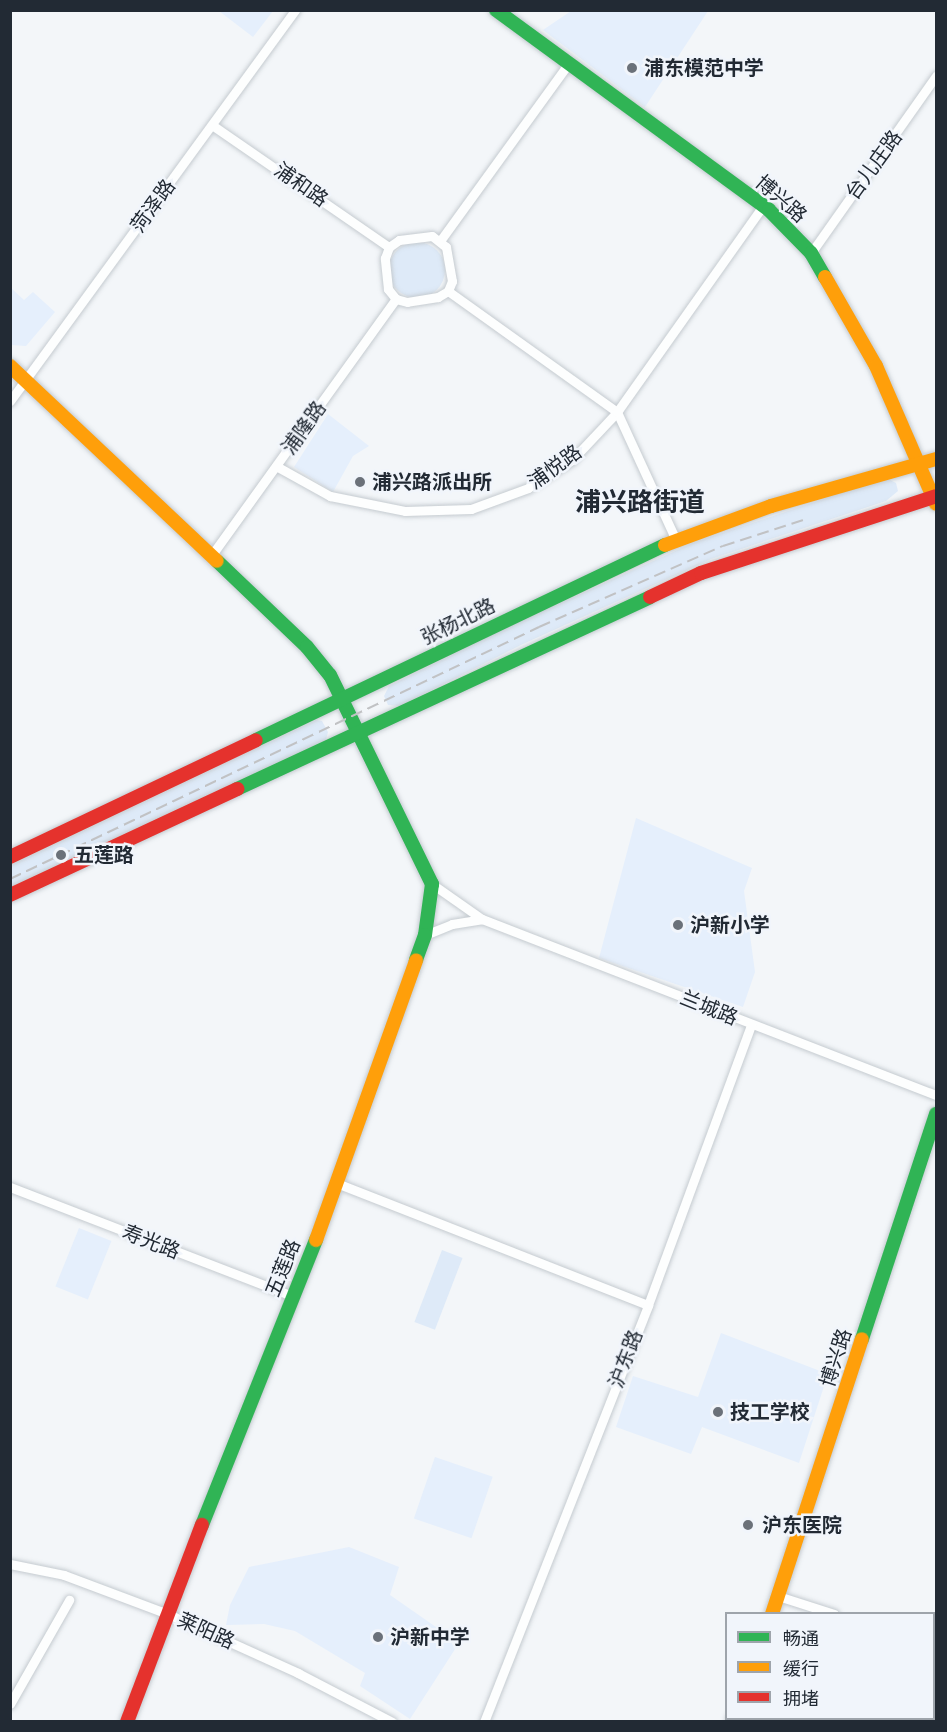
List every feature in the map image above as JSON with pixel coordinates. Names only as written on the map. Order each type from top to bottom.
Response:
[{"type":"street","name":"菏泽路","points":[[10,401],[295,10]]},
{"type":"street","name":"博兴路","points":[[496,10],[763,206],[811,253],[876,366],[935,499]]},
{"type":"street","points":[[440,241],[569,63]]},
{"type":"street","name":"台儿庄路","points":[[811,253],[936,76]]},
{"type":"street","name":"浦和路","points":[[212,125],[389,247]]},
{"type":"street","name":"浦悦路","points":[[276,466],[330,496],[362,506],[405,511],[471,509],[528,488],[572,460],[617,412],[763,206]]},
{"type":"street","points":[[432,236],[440,241],[446,247],[452,281],[448,291],[438,297],[407,302],[396,299],[388,289],[385,258],[389,247],[399,240],[432,236]]},
{"type":"street","points":[[448,291],[617,412],[676,540]]},
{"type":"street","name":"浦隆路","points":[[211,556],[396,299]]},
{"type":"street","points":[[10,366],[307,647],[344,699],[432,884]]},
{"type":"street","name":"张杨北路","points":[[10,857],[676,540],[771,506],[936,459]]},
{"type":"street","points":[[10,895],[701,573],[935,499]]},
{"type":"street","name":"兰城路","points":[[432,884],[482,920],[936,1095]]},
{"type":"street","name":"五莲路","points":[[127,1722],[292,1296],[339,1184],[425,935],[432,884]]},
{"type":"street","name":"兰城路","points":[[425,935],[452,924],[482,920]]},
{"type":"street","points":[[648,1305],[752,1025]]},
{"type":"street","name":"博兴路","points":[[773,1612],[936,1114]]},
{"type":"street","name":"沪东路","points":[[339,1184],[648,1305],[483,1722]]},
{"type":"street","name":"寿光路","points":[[10,1187],[292,1296]]},
{"type":"street","name":"莱阳路","points":[[10,1564],[64,1575],[168,1614],[328,1687],[392,1722]]},
{"type":"street","points":[[778,1596],[828,1612]]},
{"type":"street","points":[[10,1704],[69,1600]]},
{"type":"shaded area","points":[[219,11],[273,11],[253,37]]},
{"type":"shaded area","name":"浦东模范中学","points":[[571,11],[708,11],[645,107],[543,30]]},
{"type":"shaded area","points":[[417,242],[428,244],[437,250],[443,259],[445,270],[443,281],[437,290],[428,296],[417,298],[406,296],[397,290],[391,281],[389,270],[391,259],[397,250],[406,244]]},
{"type":"shaded area","points":[[10,287],[24,300],[33,292],[55,312],[26,346],[11,345]]},
{"type":"shaded area","points":[[328,414],[369,446],[353,456],[333,492],[294,467]]},
{"type":"shaded area","points":[[886,478],[896,483],[898,491],[886,501],[711,559],[523,644],[400,706],[388,705],[384,696],[389,686],[512,625],[693,543]]},
{"type":"shaded area","points":[[316,720],[322,721],[328,732],[326,740],[11,888],[11,865]]},
{"type":"shaded area","name":"沪新小学","points":[[636,818],[752,868],[744,891],[755,972],[743,1007],[599,958]]},
{"type":"shaded area","points":[[79,1228],[111,1241],[88,1300],[55,1286]]},
{"type":"shaded area","points":[[442,1250],[463,1258],[435,1330],[414,1322]]},
{"type":"shaded area","name":"技工学校","points":[[721,1333],[828,1374],[799,1463],[702,1427],[691,1454],[616,1427],[633,1376],[698,1397]]},
{"type":"shaded area","points":[[435,1457],[493,1477],[472,1538],[414,1518]]},
{"type":"shaded area","name":"沪新中学","points":[[349,1547],[399,1567],[390,1595],[459,1643],[410,1719],[360,1686],[365,1673],[295,1631],[264,1624],[226,1625],[230,1605],[249,1567]]},
{"type":"railway","points":[[10,879],[539,627],[723,546],[809,518]]},
{"type":"traffic: fast","points":[[496,10],[769,210],[811,253],[825,277]]},
{"type":"traffic: fast","points":[[256,740],[665,545]]},
{"type":"traffic: fast","points":[[217,561],[307,647],[330,675],[432,884],[425,935],[416,960]]},
{"type":"traffic: fast","points":[[237,789],[650,597]]},
{"type":"traffic: fast","points":[[862,1339],[936,1114]]},
{"type":"traffic: fast","points":[[202,1525],[316,1240]]},
{"type":"traffic: slow","points":[[825,277],[876,366],[936,504]]},
{"type":"traffic: slow","points":[[10,366],[217,561]]},
{"type":"traffic: slow","points":[[665,545],[771,506],[936,459]]},
{"type":"traffic: slow","points":[[316,1240],[416,960]]},
{"type":"traffic: slow","points":[[773,1612],[862,1339]]},
{"type":"traffic: jam","points":[[650,597],[701,573],[936,496]]},
{"type":"traffic: jam","points":[[10,857],[256,740]]},
{"type":"traffic: jam","points":[[10,895],[237,789]]},
{"type":"traffic: jam","points":[[127,1722],[202,1525]]},
{"type":"place","name":"浦东模范中学","points":[[632,68]]},
{"type":"place","name":"浦兴路派出所","points":[[360,482]]},
{"type":"place","name":"五莲路","points":[[61,855]]},
{"type":"place","name":"沪新小学","points":[[678,925]]},
{"type":"place","name":"技工学校","points":[[718,1412]]},
{"type":"place","name":"沪东医院","points":[[748,1525]]},
{"type":"place","name":"沪新中学","points":[[378,1637]]},
{"type":"district","name":"浦兴路街道","points":[[640,503]]}]
